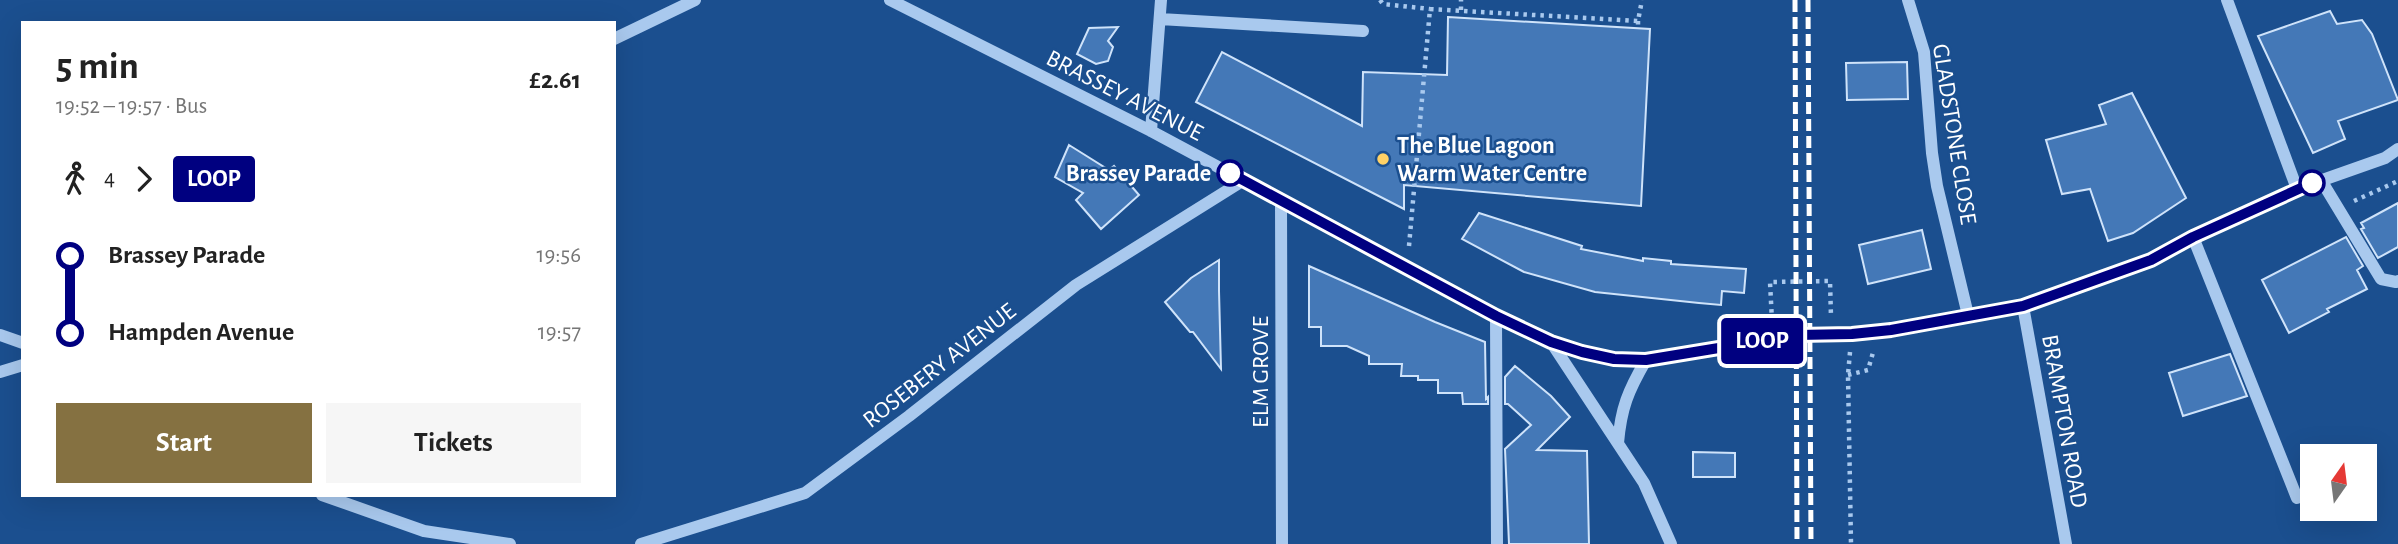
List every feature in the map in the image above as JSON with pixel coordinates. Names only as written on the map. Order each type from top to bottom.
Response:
[{"type":"street","points":[[616,38],[695,0]]},
{"type":"street","name":"BRASSEY AVENUE","points":[[890,0],[1151,131],[1496,316],[1551,342],[1614,359],[1646,360],[1772,339],[1891,330],[2023,306],[2151,260],[2193,237],[2297,189],[2392,158],[2398,149]]},
{"type":"street","points":[[1151,131],[1161,0]]},
{"type":"street","name":"GLADSTONE CLOSE","points":[[1908,0],[1924,52],[1937,186],[1968,315]]},
{"type":"street","points":[[2227,0],[2297,189]]},
{"type":"street","points":[[1160,19],[1363,31]]},
{"type":"street","name":"ROSEBERY AVENUE","points":[[641,544],[805,493],[909,416],[1076,285],[1244,180]]},
{"type":"street","points":[[2322,180],[2381,279],[2398,281]]},
{"type":"street","name":"ELM GROVE","points":[[1281,200],[1282,544]]},
{"type":"street","points":[[2193,237],[2297,498]]},
{"type":"street","name":"BRAMPTON ROAD","points":[[2023,306],[2066,544]]},
{"type":"street","points":[[1496,316],[1497,544]]},
{"type":"street","points":[[0,335],[21,342]]},
{"type":"street","points":[[1551,342],[1644,483],[1671,544]]},
{"type":"street","points":[[1618,443],[1621,415],[1631,386],[1646,360]]},
{"type":"street","points":[[0,372],[21,366]]},
{"type":"street","points":[[328,497],[424,531],[510,544]]},
{"type":"path","points":[[1380,0],[1383,4],[1430,9],[1637,22]]},
{"type":"path","points":[[1461,0],[1461,10]]},
{"type":"path","points":[[1637,29],[1642,0]]},
{"type":"path","points":[[1407,268],[1430,9]]},
{"type":"path","points":[[2353,201],[2398,181]]},
{"type":"path","points":[[1772,339],[1770,282],[1781,281],[1830,281],[1831,334]]},
{"type":"path","points":[[1848,375],[1868,370],[1873,351],[1891,330]]},
{"type":"path","points":[[1851,544],[1848,375],[1852,334]]},
{"type":"building","points":[[2330,11],[2337,24],[2362,20],[2372,34],[2398,100],[2338,121],[2345,139],[2313,153],[2258,36]]},
{"type":"building","points":[[1448,17],[1650,29],[1641,206],[1404,185],[1404,209],[1196,102],[1222,52],[1362,126],[1363,72],[1447,75]]},
{"type":"building","points":[[1118,27],[1108,41],[1113,47],[1108,61],[1096,64],[1077,54],[1089,28]]},
{"type":"building","points":[[1907,62],[1908,99],[1847,100],[1846,63]]},
{"type":"building","points":[[2132,93],[2186,198],[2133,233],[2108,241],[2090,189],[2062,194],[2046,140],[2106,124],[2099,105]]},
{"type":"building","points":[[1069,145],[1109,170],[1114,166],[1139,195],[1101,229],[1076,200],[1083,193],[1055,177]]},
{"type":"building","points":[[2398,203],[2398,247],[2378,258],[2361,229],[2364,228],[2361,223]]},
{"type":"building","points":[[1479,213],[1582,246],[1581,249],[1643,261],[1643,258],[1671,261],[1671,264],[1746,269],[1744,293],[1722,291],[1721,305],[1699,303],[1595,292],[1524,272],[1462,239]]},
{"type":"building","points":[[1922,230],[1931,269],[1868,284],[1859,245]]},
{"type":"building","points":[[2346,237],[2363,266],[2357,270],[2367,289],[2327,309],[2329,312],[2289,333],[2262,280]]},
{"type":"building","points":[[1219,260],[1221,369],[1193,332],[1190,332],[1165,302],[1191,278]]},
{"type":"building","points":[[1309,266],[1485,342],[1488,404],[1463,404],[1462,393],[1438,393],[1438,380],[1418,380],[1418,376],[1401,376],[1402,364],[1369,364],[1369,356],[1347,346],[1321,346],[1321,327],[1309,327]]},
{"type":"building","points":[[2230,354],[2247,396],[2183,416],[2169,373]]},
{"type":"building","points":[[1515,366],[1551,396],[1570,417],[1537,450],[1587,451],[1589,544],[1509,544],[1505,449],[1531,425],[1505,404],[1505,377]]},
{"type":"building","points":[[1693,452],[1735,453],[1735,477],[1693,477]]},
{"type":"railway","points":[[1795,0],[1797,544]]},
{"type":"railway","points":[[1808,0],[1811,544]]},
{"type":"bus line","name":"LOOP","points":[[1230,173],[1496,316],[1551,342],[1614,359],[1646,360],[1797,335],[1891,330],[2023,306],[2151,260],[2193,237],[2312,183]]},
{"type":"place","name":"The Blue Lagoon Warm Water Centre","points":[[1383,159]]},
{"type":"place","name":"Brassey Parade","points":[[1230,173]]}]
